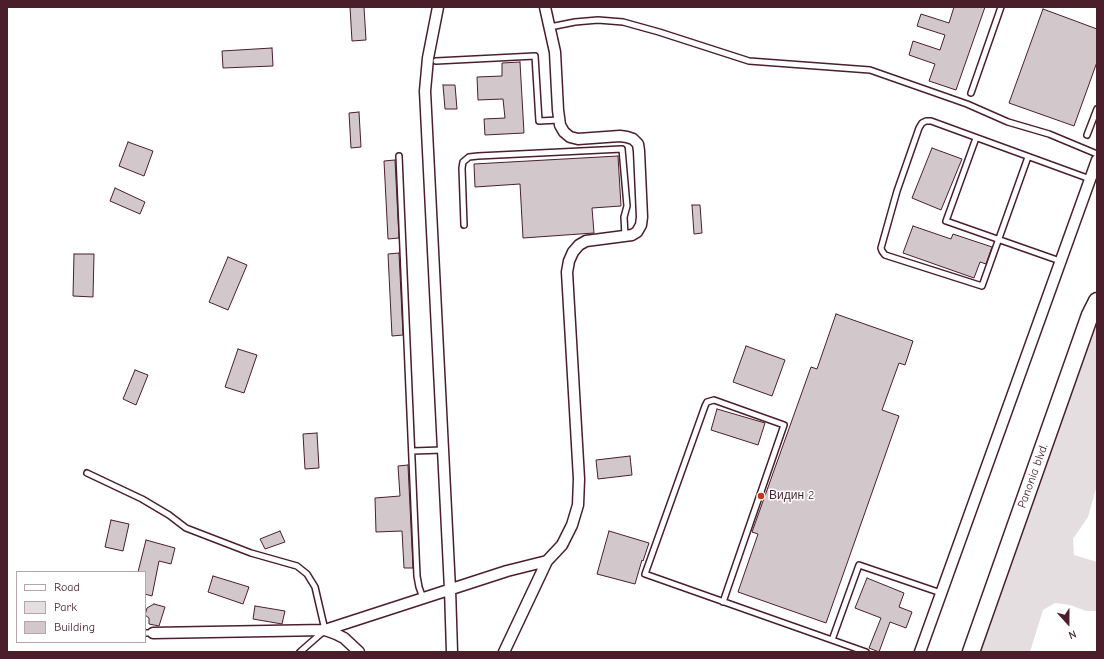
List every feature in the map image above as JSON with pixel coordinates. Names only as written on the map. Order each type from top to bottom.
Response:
[{"type":"main road","name":"Panonia blvd.","points":[[971,652],[1090,315],[1097,301]]},
{"type":"street","points":[[438,7],[428,58],[425,91],[452,652]]},
{"type":"street","points":[[504,652],[547,562],[562,546],[572,525],[578,504],[579,478],[567,272],[569,261],[573,252],[579,245],[586,241],[632,235],[637,232],[641,225],[642,217],[638,144],[633,139],[627,137],[578,139],[570,137],[564,132],[559,120],[555,52],[546,7]]},
{"type":"street","points":[[920,652],[1097,160]]},
{"type":"street","points":[[149,633],[325,630],[507,571],[547,562]]},
{"type":"street","points":[[325,630],[344,638],[359,652]]},
{"type":"lane","points":[[971,93],[1001,7]]},
{"type":"lane","points":[[550,27],[575,22],[598,20],[623,22],[749,61],[870,70],[967,104],[1008,122],[1049,134],[1097,154]]},
{"type":"lane","points":[[436,61],[535,56],[538,121],[559,120]]},
{"type":"lane","points":[[1087,135],[1097,109]]},
{"type":"lane","points":[[1028,157],[982,286],[885,254],[881,248],[897,191],[919,128],[922,123],[926,121],[931,121],[1090,179]]},
{"type":"lane","points":[[976,138],[946,221],[1060,261]]},
{"type":"lane","points":[[464,225],[462,168],[463,162],[469,157],[622,149],[627,206],[624,217],[625,236]]},
{"type":"lane","points":[[399,156],[418,576],[419,586],[423,598]]},
{"type":"lane","points":[[723,602],[784,425],[714,400],[707,402],[704,406],[645,574],[723,602],[866,652]]},
{"type":"lane","points":[[412,451],[443,450]]},
{"type":"lane","points":[[86,473],[142,498],[186,528],[251,553],[297,566],[307,574],[315,587],[325,630],[300,652]]},
{"type":"lane","points":[[832,640],[859,565],[941,594]]},
{"type":"green space","points":[[1097,301],[1097,485],[1088,517],[1073,539],[1074,555],[1097,562],[1097,611],[1086,611],[1070,605],[1055,603],[1043,610],[1030,652],[971,652]]},
{"type":"building","points":[[350,7],[364,7],[366,40],[352,41]]},
{"type":"building","points":[[954,7],[985,7],[956,90],[929,81],[935,64],[909,55],[913,41],[940,50],[945,35],[917,26],[921,14],[949,23]]},
{"type":"building","points":[[1043,9],[1097,29],[1097,62],[1074,126],[1009,103]]},
{"type":"building","points":[[272,48],[273,66],[223,68],[222,51]]},
{"type":"building","points":[[520,62],[524,133],[485,135],[484,119],[505,118],[503,99],[478,100],[477,77],[502,76],[502,63]]},
{"type":"building","points":[[443,85],[455,85],[457,109],[445,109]]},
{"type":"building","points":[[359,112],[361,147],[351,148],[349,113]]},
{"type":"building","points":[[128,142],[153,151],[144,176],[119,166]]},
{"type":"building","points":[[932,148],[962,159],[941,210],[912,198]]},
{"type":"building","points":[[618,156],[621,206],[592,208],[594,233],[523,238],[520,184],[475,187],[474,164]]},
{"type":"building","points":[[395,160],[399,238],[388,239],[384,161]]},
{"type":"building","points":[[115,188],[145,202],[140,214],[110,201]]},
{"type":"building","points":[[692,205],[700,205],[702,233],[694,234]]},
{"type":"building","points":[[913,226],[951,239],[953,234],[992,247],[986,264],[980,262],[974,278],[903,253]]},
{"type":"building","points":[[399,253],[403,335],[392,336],[388,254]]},
{"type":"building","points":[[74,254],[94,254],[93,297],[73,296]]},
{"type":"building","points":[[228,257],[247,265],[228,310],[209,302]]},
{"type":"building","points":[[836,314],[913,341],[905,365],[899,363],[882,410],[899,416],[826,623],[738,592],[758,534],[752,532],[811,367],[817,369]]},
{"type":"building","points":[[746,346],[785,360],[772,396],[733,382]]},
{"type":"building","points":[[238,349],[257,355],[244,393],[225,387]]},
{"type":"building","points":[[135,370],[148,375],[136,405],[123,399]]},
{"type":"building","points":[[717,409],[765,423],[758,445],[711,430]]},
{"type":"building","points":[[317,433],[319,468],[305,469],[303,434]]},
{"type":"building","points":[[630,456],[632,475],[598,479],[596,460]]},
{"type":"building","points":[[408,465],[413,568],[404,568],[402,531],[376,532],[375,498],[400,496],[398,466]]},
{"type":"building","points":[[111,520],[129,524],[123,551],[105,547]]},
{"type":"building","points":[[280,531],[285,542],[265,549],[260,539]]},
{"type":"building","points":[[609,531],[649,543],[635,584],[597,574]]},
{"type":"building","points":[[146,540],[175,548],[171,564],[159,561],[152,596],[146,594],[146,571],[138,571]]},
{"type":"building","points":[[213,576],[249,587],[243,604],[208,592]]},
{"type":"building","points":[[867,578],[904,593],[899,607],[912,612],[906,628],[890,622],[879,652],[869,648],[881,618],[855,608]]},
{"type":"building","points":[[154,604],[165,607],[159,626],[149,624],[149,618],[146,616],[147,608]]},
{"type":"building","points":[[255,606],[285,611],[282,624],[253,619]]},
{"type":"place","name":"Видин 2","points":[[761,496]]}]
